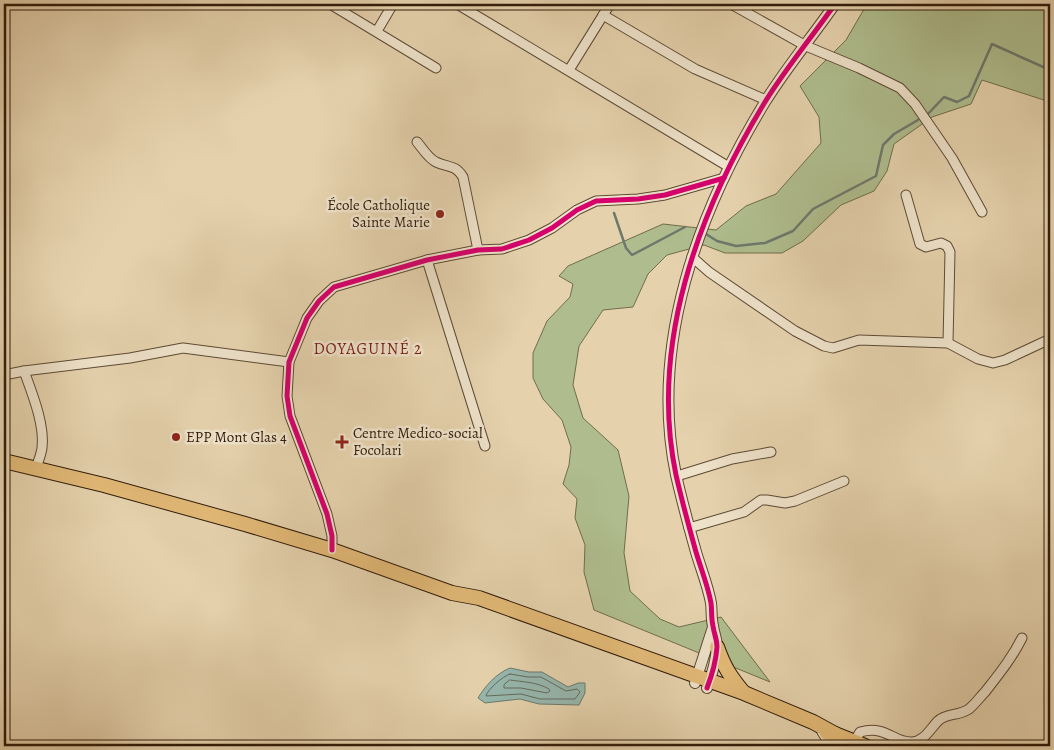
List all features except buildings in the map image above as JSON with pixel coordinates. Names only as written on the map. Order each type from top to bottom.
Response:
[{"type":"main road","points":[[4,461],[246,524],[332,550],[452,593],[479,598],[702,682],[829,738],[860,744]]},
{"type":"main road","points":[[717,647],[726,671],[744,693]]},
{"type":"main road","points":[[702,682],[744,693],[814,722],[829,738]]},
{"type":"street","points":[[330,4],[436,68]]},
{"type":"street","points":[[377,31],[393,4]]},
{"type":"street","points":[[457,4],[729,167]]},
{"type":"street","points":[[569,70],[610,4]]},
{"type":"street","points":[[731,4],[806,46],[859,68],[900,88],[915,104],[952,158],[982,212]]},
{"type":"street","points":[[702,682],[713,627],[711,603],[676,476],[668,421],[670,368],[678,315],[692,257],[704,222],[729,167],[766,100],[835,4]]},
{"type":"street","points":[[603,15],[695,69],[766,100]]},
{"type":"street","points":[[417,142],[430,158],[438,163],[459,170],[463,177],[478,250]]},
{"type":"street","points":[[332,550],[332,536],[327,514],[290,416],[287,396],[289,362],[307,318],[319,301],[334,287],[427,260],[478,250],[502,249],[529,240],[552,228],[577,210],[596,201],[638,200],[665,195],[724,178]]},
{"type":"street","points":[[906,195],[920,244],[926,247],[941,243],[947,246],[950,252],[948,343]]},
{"type":"street","points":[[692,257],[709,272],[795,331],[824,346],[833,348],[859,340],[948,343],[978,359],[993,362],[1005,360],[1050,339]]},
{"type":"street","points":[[427,260],[485,446]]},
{"type":"street","points":[[4,375],[24,370],[130,358],[183,348],[289,362]]},
{"type":"street","points":[[24,370],[36,406],[42,435],[42,449],[36,468]]},
{"type":"street","points":[[676,476],[732,459],[771,452]]},
{"type":"street","points":[[689,528],[744,512],[761,500],[785,503],[795,501],[844,481]]},
{"type":"street","points":[[702,682],[716,657],[717,636],[713,627]]},
{"type":"street","points":[[860,744],[860,732],[868,730],[879,730],[905,742],[913,742],[923,738],[938,721],[947,716],[960,714],[970,708],[1004,669],[1022,638]]},
{"type":"green space","points":[[867,4],[1038,4],[1050,10],[1050,102],[982,80],[971,104],[932,117],[894,144],[887,171],[874,191],[841,205],[803,241],[782,253],[725,253],[704,245],[667,255],[648,274],[633,307],[603,310],[579,346],[573,385],[583,418],[618,450],[629,496],[624,553],[630,591],[660,619],[679,627],[721,617],[770,682],[594,610],[584,572],[585,545],[575,518],[577,499],[563,484],[569,465],[571,447],[562,420],[543,399],[533,378],[533,353],[547,321],[570,297],[573,284],[559,276],[568,266],[663,224],[716,230],[746,206],[776,194],[821,143],[819,117],[800,86],[846,40]]},
{"type":"water","points":[[510,668],[529,672],[542,672],[568,687],[578,683],[585,683],[585,693],[579,705],[539,704],[520,699],[485,703],[478,698],[492,680]]},
{"type":"waterway","points":[[927,115],[944,97],[957,102],[969,96],[992,44],[1050,70]]},
{"type":"waterway","points":[[706,234],[717,241],[736,246],[765,243],[793,231],[813,209],[876,176],[883,145],[894,134],[918,120]]},
{"type":"waterway","points":[[614,213],[626,248],[632,255],[685,227]]},
{"type":"cycle path","points":[[707,688],[714,668],[717,641],[712,623],[711,603],[678,485],[669,426],[669,377],[675,329],[685,281],[700,234],[719,188],[765,102],[835,4]]},
{"type":"cycle path","points":[[332,550],[332,536],[327,514],[290,416],[287,396],[289,362],[307,318],[319,301],[334,287],[427,260],[478,250],[502,249],[529,240],[552,228],[577,210],[596,201],[638,199],[665,195],[724,178]]},
{"type":"place","name":"École Catholique Sainte Marie","points":[[440,214]]},
{"type":"place","name":"EPP Mont Glas 4","points":[[176,437]]},
{"type":"place","name":"Centre Medico-social Focolari","points":[[342,442]]},
{"type":"district","name":"DOYAGUINÉ 2","points":[[368,349]]}]
